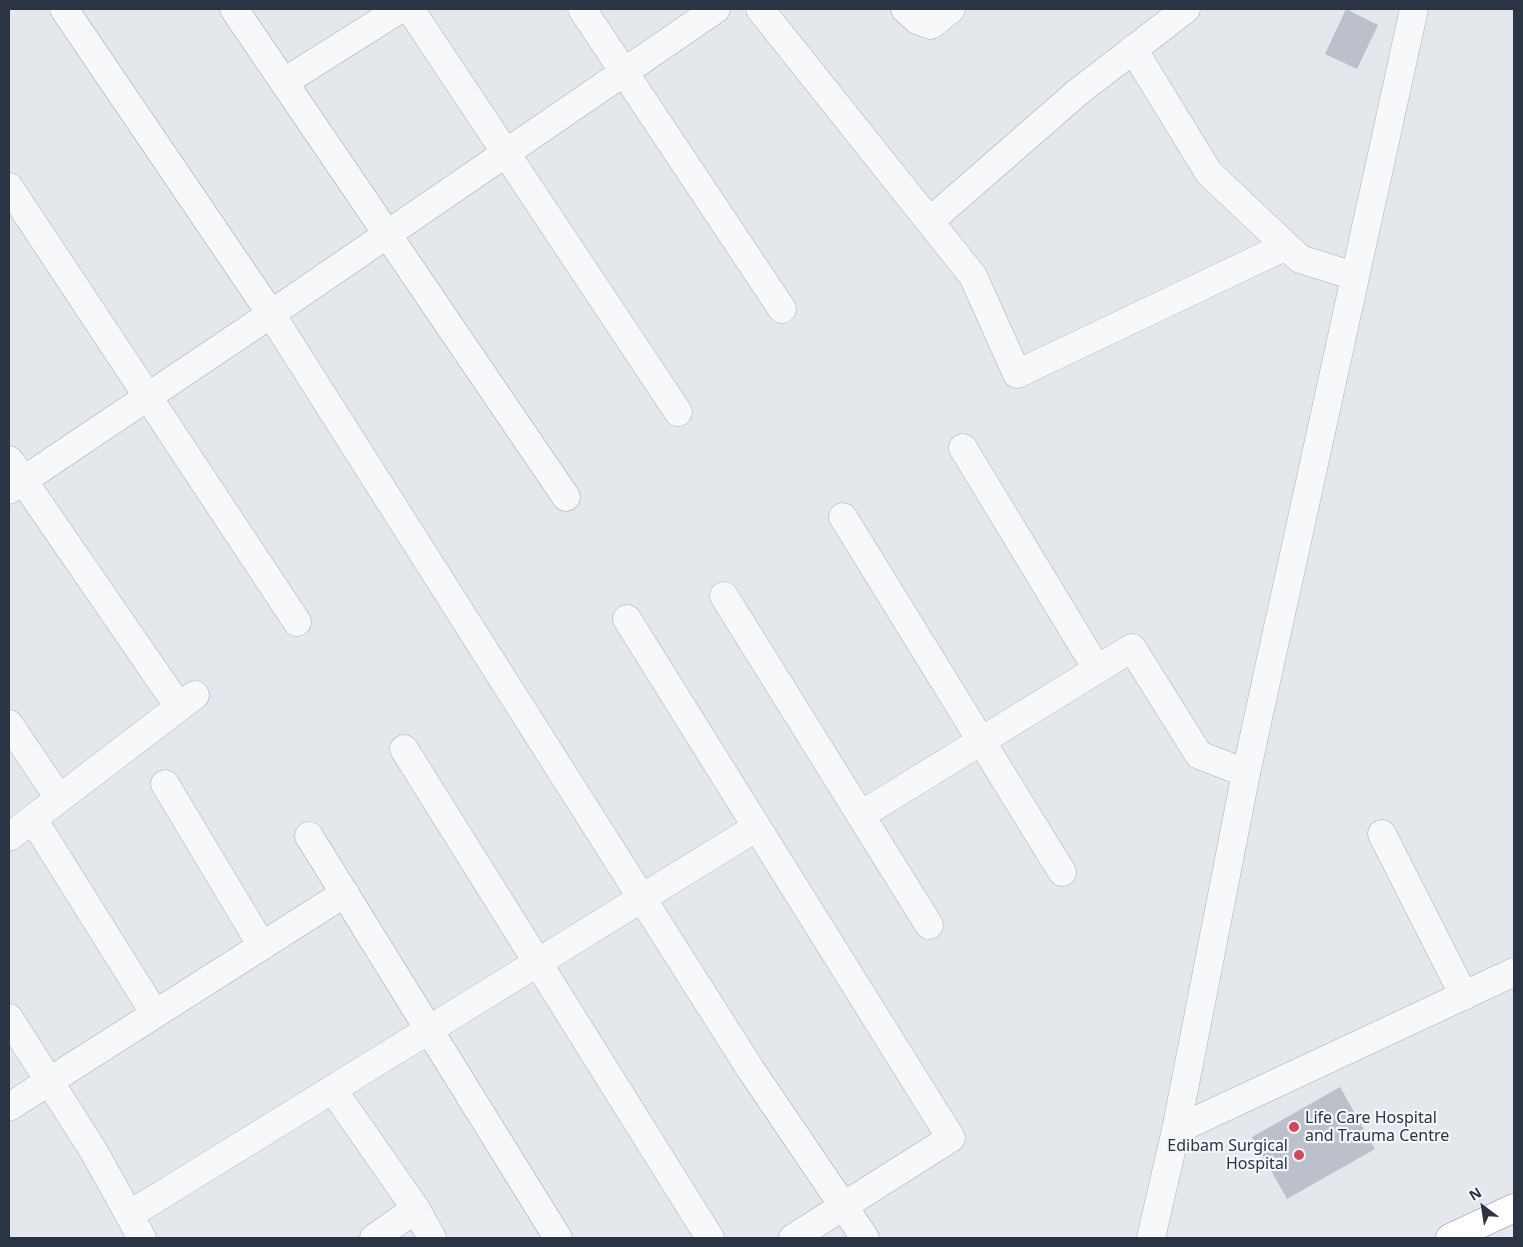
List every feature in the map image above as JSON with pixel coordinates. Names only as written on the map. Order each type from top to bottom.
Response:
[{"type":"highway","points":[[1450,1238],[1514,1208]]},
{"type":"street","points":[[64,9],[271,314],[751,1070],[865,1238]]},
{"type":"street","points":[[234,9],[566,497]]},
{"type":"street","points":[[284,82],[400,9]]},
{"type":"street","points":[[410,9],[678,412]]},
{"type":"street","points":[[582,9],[782,309]]},
{"type":"street","points":[[9,837],[187,701],[13,477],[147,397],[716,9]]},
{"type":"street","points":[[760,9],[973,276],[1017,374],[1286,246]]},
{"type":"street","points":[[904,9],[917,20],[931,25],[951,9]]},
{"type":"street","points":[[930,221],[1078,92],[1186,9]]},
{"type":"street","points":[[1151,1238],[1176,1130],[1246,773],[1414,9]]},
{"type":"street","points":[[1133,49],[1209,173],[1300,259],[1354,276]]},
{"type":"street","points":[[9,187],[296,622]]},
{"type":"street","points":[[963,448],[1097,669]]},
{"type":"street","points":[[843,517],[1062,872]]},
{"type":"street","points":[[724,596],[929,925]]},
{"type":"street","points":[[627,618],[951,1138],[793,1238]]},
{"type":"street","points":[[861,815],[1132,648],[1199,754],[1246,773]]},
{"type":"street","points":[[9,724],[59,798]]},
{"type":"street","points":[[404,749],[710,1238]]},
{"type":"street","points":[[165,784],[262,946]]},
{"type":"street","points":[[33,819],[155,1014]]},
{"type":"street","points":[[9,1018],[93,1150],[136,1227],[333,1090],[757,827]]},
{"type":"street","points":[[1382,834],[1464,996]]},
{"type":"street","points":[[309,836],[558,1238]]},
{"type":"street","points":[[9,1107],[345,893]]},
{"type":"street","points":[[1176,1130],[1514,972]]},
{"type":"street","points":[[333,1090],[416,1209],[432,1238]]},
{"type":"street","points":[[374,1238],[416,1209]]},
{"type":"building","points":[[1346,9],[1378,25],[1357,69],[1325,54]]},
{"type":"building","points":[[1340,1087],[1375,1149],[1287,1199],[1252,1137]]},
{"type":"place","name":"Life Care Hospital and Trauma Centre","points":[[1294,1127]]},
{"type":"place","name":"Edibam Surgical Hospital","points":[[1299,1155]]}]
